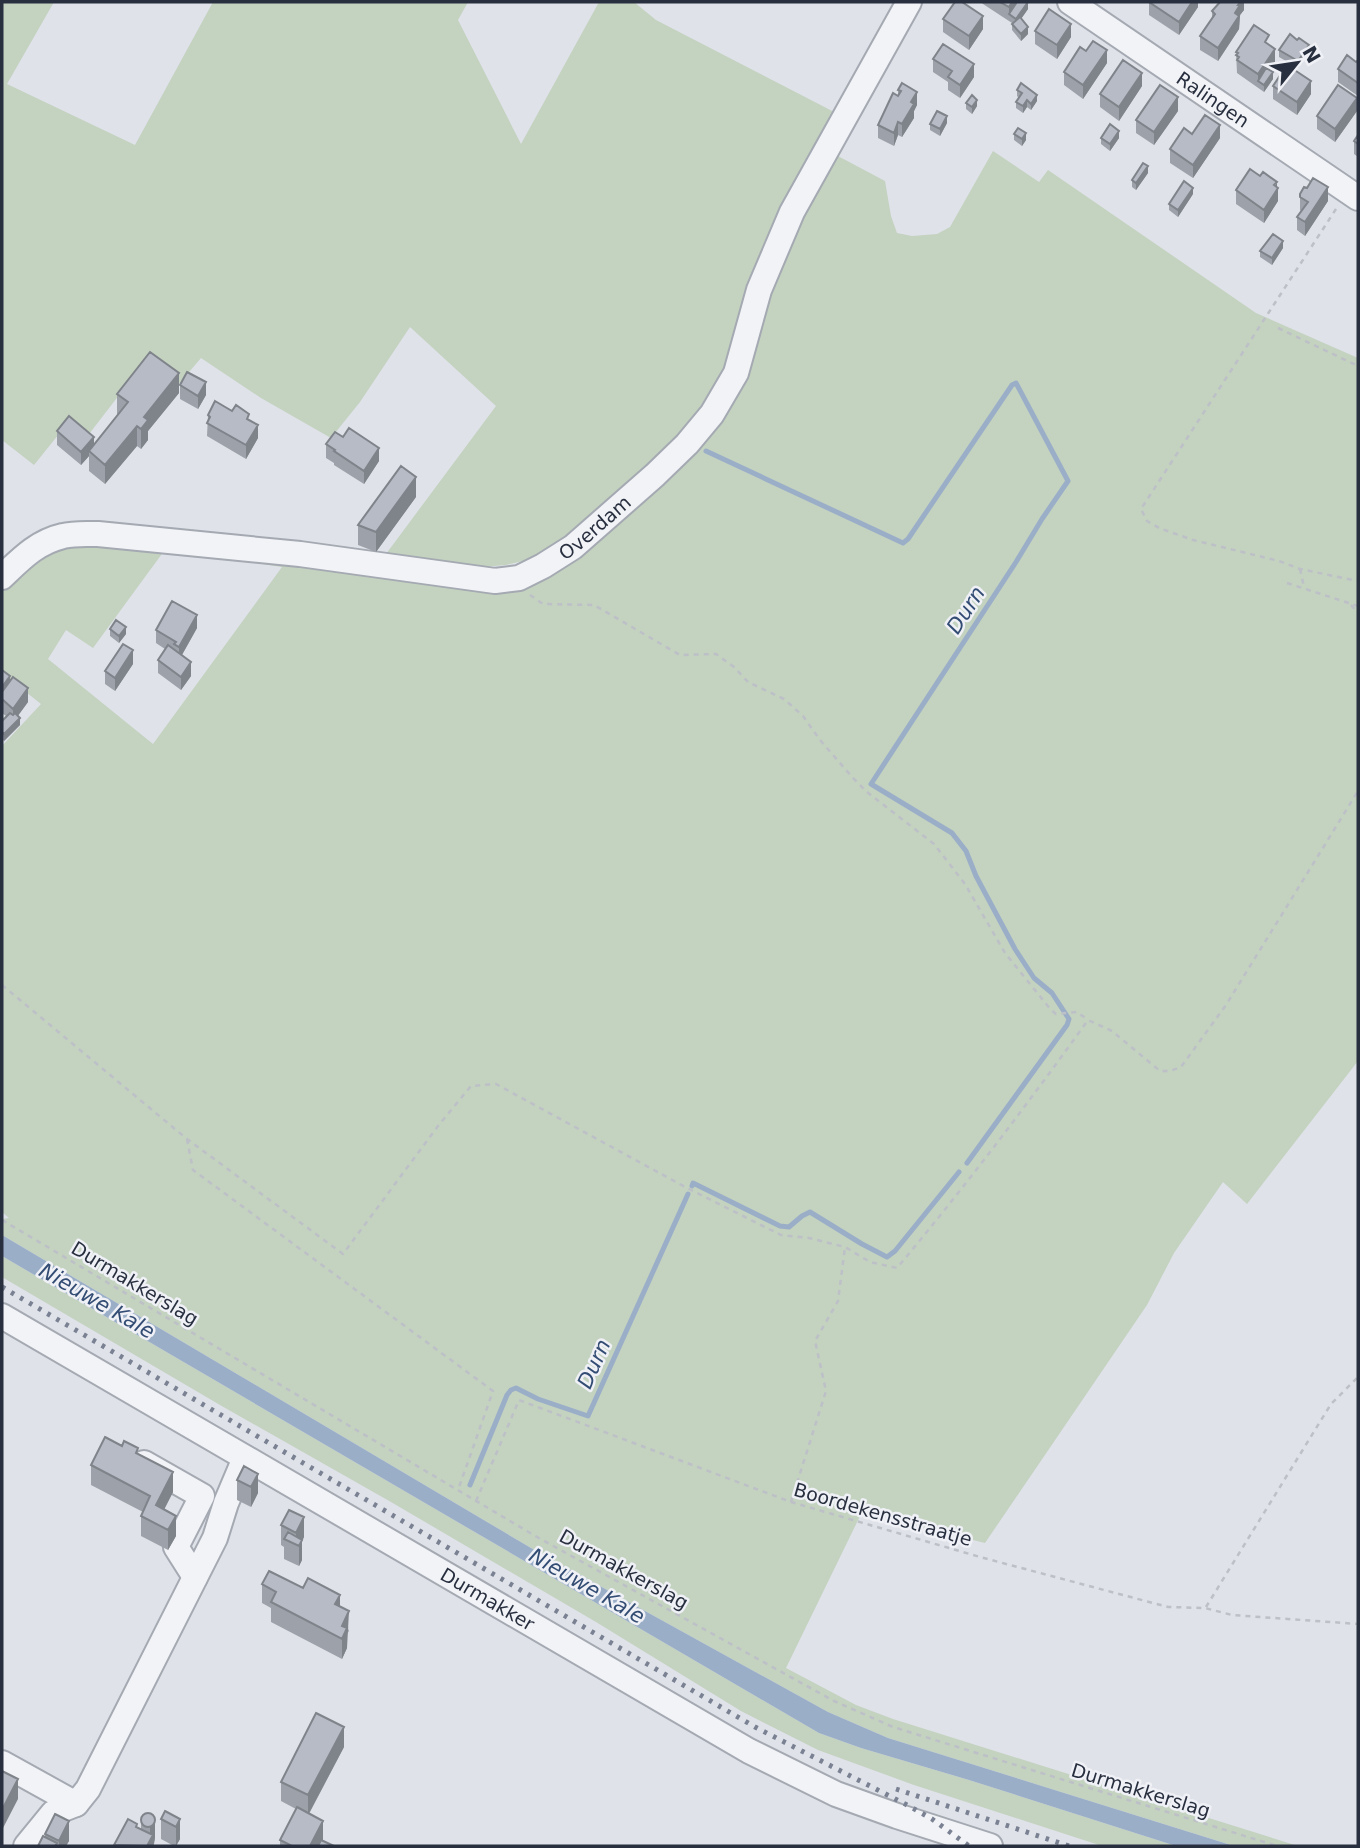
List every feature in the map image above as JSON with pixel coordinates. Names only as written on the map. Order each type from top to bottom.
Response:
[{"type":"street","name":"Overdam","points":[[2,576],[32,549],[48,540],[66,535],[98,534],[300,554],[495,581],[519,578],[543,566],[573,547],[663,467],[712,414],[736,373],[758,290],[792,212],[909,2]]},
{"type":"street","name":"Ralingen","points":[[1070,2],[1353,194]]},
{"type":"street","name":"Durmakker","points":[[2,1315],[680,1711],[795,1775],[867,1806],[990,1846]]},
{"type":"street","points":[[124,1453],[202,1496],[176,1547],[195,1577]]},
{"type":"street","points":[[26,1846],[53,1813],[76,1804],[88,1789],[215,1538],[226,1503],[246,1458]]},
{"type":"street","points":[[2,1763],[76,1804]]},
{"type":"path","points":[[1353,194],[1141,509],[1147,521],[1193,540],[1279,561],[1300,569],[1358,581]]},
{"type":"path","points":[[1278,328],[1358,366]]},
{"type":"path","points":[[1300,569],[1304,587]]},
{"type":"path","points":[[519,578],[529,595],[543,604],[594,605],[680,655],[716,654],[748,682],[784,699],[803,716],[820,740],[867,792],[934,844],[965,884],[1005,953],[1051,1010],[1056,1014],[1077,1012],[1112,1031],[1160,1071],[1181,1068],[1226,1005],[1358,791]]},
{"type":"path","points":[[1287,583],[1358,606]]},
{"type":"path","points":[[1349,603],[1358,613]]},
{"type":"path","points":[[2,985],[187,1139],[343,1254],[471,1086],[496,1084],[687,1188],[781,1235],[809,1238],[845,1247],[870,1262],[897,1268],[971,1179],[1088,1020]]},
{"type":"path","points":[[187,1139],[192,1170],[493,1391],[458,1490]]},
{"type":"path","name":"Durmakkerslag","points":[[2,1220],[537,1537],[834,1701],[893,1727],[1277,1846]]},
{"type":"path","points":[[791,1502],[826,1391],[815,1341],[838,1301],[845,1247]]},
{"type":"path","points":[[1205,1608],[1331,1404],[1358,1377]]},
{"type":"path","name":"Boordekensstraatje","points":[[476,1501],[519,1400],[791,1502],[1168,1607],[1205,1608],[1232,1615],[1358,1624]]},
{"type":"green space","points":[[2,2],[54,2],[7,84],[135,145],[213,2],[468,2],[458,20],[521,144],[599,2],[634,2],[656,20],[838,114],[734,352],[709,400],[651,463],[614,498],[545,552],[506,565],[481,567],[386,554],[496,406],[410,327],[360,402],[331,438],[261,398],[201,358],[178,385],[143,364],[86,438],[67,424],[34,465],[2,440]]},
{"type":"green space","points":[[993,151],[1039,182],[1048,170],[1256,313],[1358,358],[1358,1061],[1247,1204],[1223,1182],[1174,1253],[1147,1305],[985,1543],[862,1512],[786,1668],[856,1705],[893,1719],[1298,1846],[1234,1846],[888,1738],[828,1712],[531,1548],[2,1235],[2,1219],[9,1218],[2,1212],[2,746],[41,704],[2,673],[2,591],[36,560],[63,546],[164,551],[93,648],[66,630],[48,659],[153,744],[282,567],[230,559],[517,586],[697,448],[783,252],[836,155],[885,181],[897,233],[912,236],[937,234],[950,227]]},
{"type":"green space","points":[[2,1256],[819,1733],[1176,1846],[1102,1846],[914,1785],[818,1750],[741,1711],[596,1622],[2,1277]]},
{"type":"water","name":"Nieuwe Kale","points":[[2,1235],[531,1548],[828,1712],[888,1738],[1234,1846],[1176,1846],[819,1733],[2,1256]]},
{"type":"building","points":[[955,2],[962,2],[983,16],[969,36],[943,19]]},
{"type":"building","points":[[1017,2],[1028,2],[1016,19],[1009,14]]},
{"type":"building","points":[[1149,2],[1192,2],[1179,22]]},
{"type":"building","points":[[1220,2],[1240,2],[1240,5],[1235,13],[1239,16],[1218,48],[1200,36],[1215,14],[1212,11]]},
{"type":"building","points":[[1049,9],[1071,24],[1057,45],[1035,31]]},
{"type":"building","points":[[1020,17],[1028,27],[1021,34],[1012,24]]},
{"type":"building","points":[[1254,25],[1269,35],[1265,42],[1275,49],[1258,74],[1237,60],[1239,57],[1236,55]]},
{"type":"building","points":[[1290,34],[1309,45],[1298,61],[1279,50]]},
{"type":"building","points":[[1093,41],[1107,50],[1083,85],[1064,72],[1080,47],[1086,51]]},
{"type":"building","points":[[943,44],[974,64],[960,85],[948,77],[952,71],[933,59]]},
{"type":"building","points":[[1347,55],[1358,61],[1358,83],[1338,69]]},
{"type":"building","points":[[1123,60],[1142,73],[1119,107],[1100,94]]},
{"type":"building","points":[[1287,65],[1311,81],[1297,102],[1273,86]]},
{"type":"building","points":[[1266,68],[1273,72],[1264,85],[1258,81]]},
{"type":"building","points":[[902,83],[917,92],[911,102],[914,104],[902,124],[898,122],[894,133],[878,125],[893,93],[898,96],[901,91],[898,90]]},
{"type":"building","points":[[1021,83],[1037,95],[1031,104],[1027,100],[1023,106],[1016,102],[1022,93],[1017,90]]},
{"type":"building","points":[[1160,85],[1178,97],[1154,132],[1136,120]]},
{"type":"building","points":[[1338,85],[1357,98],[1335,129],[1317,116]]},
{"type":"building","points":[[972,95],[977,100],[972,107],[966,103]]},
{"type":"building","points":[[937,111],[947,116],[940,129],[930,124]]},
{"type":"building","points":[[1205,115],[1220,125],[1193,165],[1170,149],[1184,128],[1192,134]]},
{"type":"building","points":[[1110,124],[1119,131],[1110,144],[1101,138]]},
{"type":"building","points":[[1018,128],[1026,133],[1022,139],[1014,134]]},
{"type":"building","points":[[1143,163],[1148,166],[1136,183],[1132,180]]},
{"type":"building","points":[[1250,169],[1260,176],[1263,172],[1277,182],[1274,185],[1278,188],[1264,210],[1236,190]]},
{"type":"building","points":[[1313,178],[1328,187],[1305,222],[1297,217],[1308,202],[1300,197],[1300,194]]},
{"type":"building","points":[[1184,181],[1193,188],[1178,210],[1169,204]]},
{"type":"building","points":[[1273,234],[1283,241],[1272,258],[1260,251]]},
{"type":"building","points":[[150,352],[179,373],[144,417],[148,420],[141,429],[137,426],[105,465],[89,451],[128,402],[117,394]]},
{"type":"building","points":[[187,372],[206,382],[198,396],[180,385]]},
{"type":"building","points":[[215,401],[232,411],[236,405],[249,414],[247,419],[258,425],[246,445],[207,423]]},
{"type":"building","points":[[69,416],[94,437],[81,452],[57,431]]},
{"type":"building","points":[[349,428],[379,448],[364,471],[326,444],[335,432],[343,437]]},
{"type":"building","points":[[401,466],[416,477],[376,532],[358,525]]},
{"type":"building","points":[[172,601],[197,615],[179,647],[174,644],[176,642],[156,630]]},
{"type":"building","points":[[116,620],[126,627],[119,636],[110,629]]},
{"type":"building","points":[[123,644],[133,650],[115,678],[105,671]]},
{"type":"building","points":[[168,645],[191,662],[181,677],[158,660]]},
{"type":"building","points":[[2,670],[10,676],[2,687]]},
{"type":"building","points":[[13,677],[28,688],[13,709],[2,699],[2,692]]},
{"type":"building","points":[[10,713],[15,713],[20,718],[4,734],[2,721]]},
{"type":"building","points":[[105,1437],[122,1446],[124,1441],[138,1448],[136,1453],[173,1472],[156,1505],[176,1516],[168,1530],[141,1516],[150,1496],[91,1465]]},
{"type":"building","points":[[244,1466],[258,1474],[251,1487],[237,1480]]},
{"type":"building","points":[[289,1510],[304,1517],[296,1533],[281,1525]]},
{"type":"building","points":[[288,1532],[302,1540],[299,1546],[284,1539]]},
{"type":"building","points":[[269,1571],[303,1588],[308,1578],[340,1595],[335,1604],[349,1611],[342,1626],[347,1628],[342,1639],[271,1602],[276,1592],[262,1584]]},
{"type":"building","points":[[316,1713],[344,1727],[308,1795],[281,1782]]},
{"type":"building","points":[[2,1771],[18,1779],[2,1810]]},
{"type":"building","points":[[297,1807],[323,1821],[310,1846],[292,1846],[280,1840]]},
{"type":"building","points":[[165,1811],[180,1819],[176,1827],[161,1819]]},
{"type":"building","points":[[148,1813],[153,1815],[153,1825],[148,1827],[143,1825],[141,1820],[143,1815]]},
{"type":"building","points":[[55,1814],[69,1821],[59,1841],[45,1834]]},
{"type":"building","points":[[128,1819],[137,1824],[136,1827],[153,1835],[147,1846],[114,1845]]},
{"type":"building","points":[[43,1836],[57,1843],[55,1846],[38,1846]]},
{"type":"building","points":[[321,1840],[334,1846],[318,1846]]},
{"type":"waterway","name":"Durn","points":[[706,451],[903,543],[1012,385],[1016,383],[1068,481],[871,784],[952,833],[966,851],[976,876],[1015,949],[1034,978],[1052,993],[1069,1019],[967,1163]]},
{"type":"waterway","name":"Durn","points":[[692,1186],[693,1183],[780,1226],[789,1227],[810,1212],[887,1257],[895,1251],[959,1172]]},
{"type":"waterway","name":"Durn","points":[[470,1485],[511,1390],[516,1388],[538,1399],[588,1416],[688,1194]]},
{"type":"railway","points":[[2,1287],[755,1727],[932,1819],[969,1846]]},
{"type":"railway","points":[[896,1789],[1069,1846]]}]
